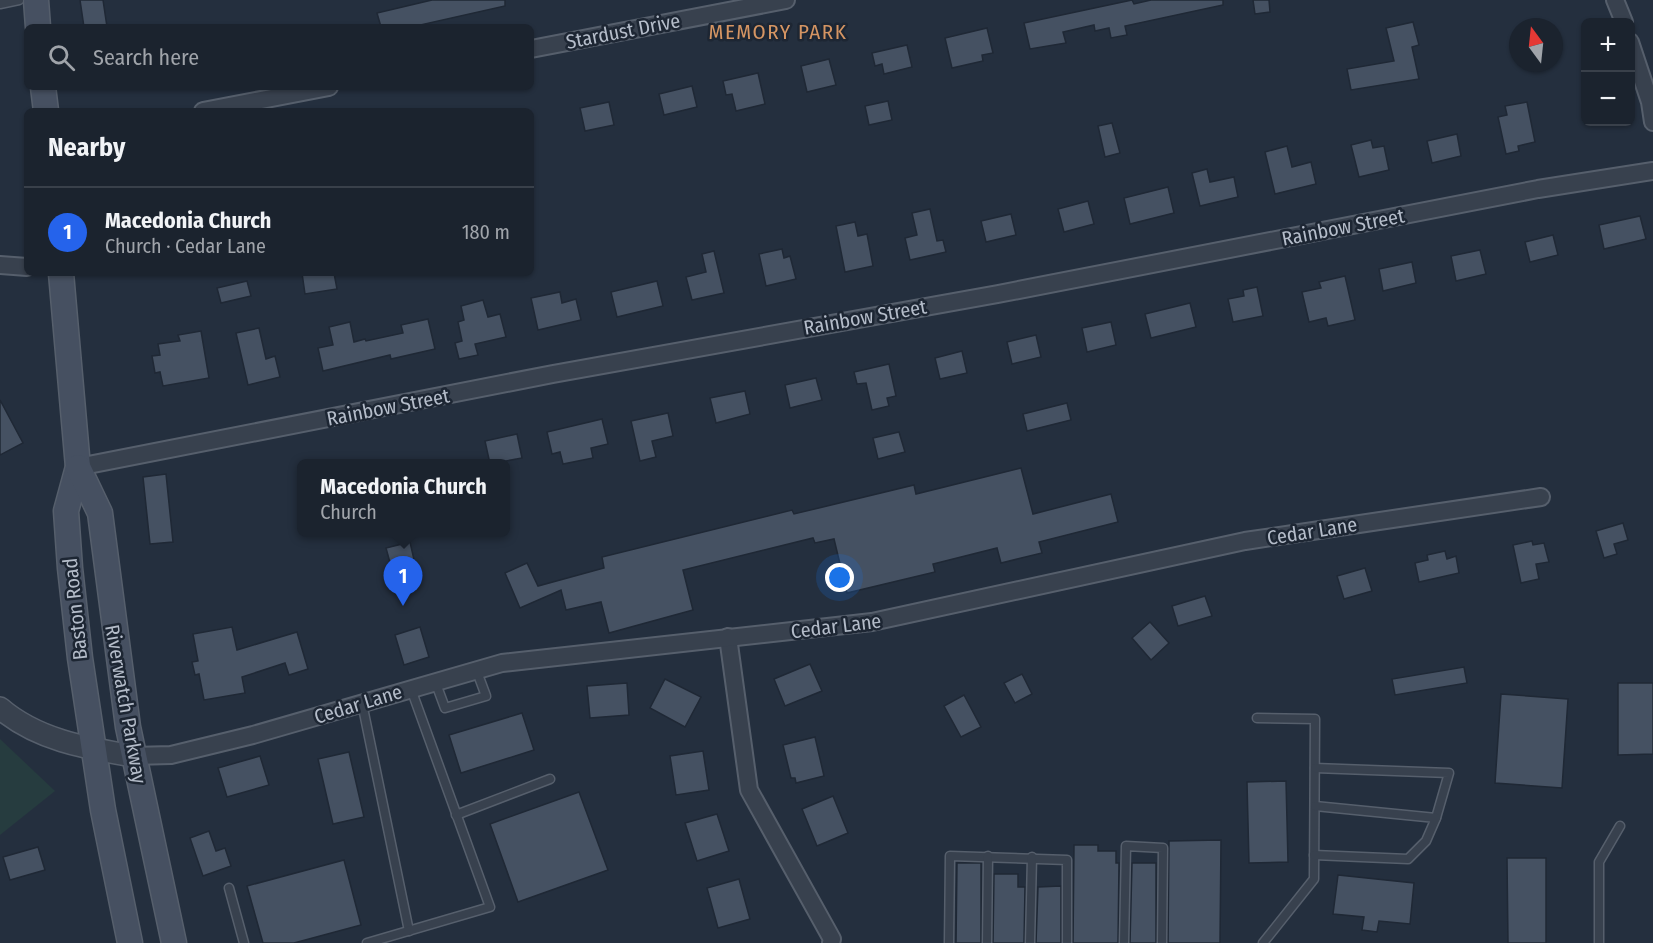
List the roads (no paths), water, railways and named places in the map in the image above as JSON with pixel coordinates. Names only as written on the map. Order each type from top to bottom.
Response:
[{"type":"main road","points":[[36,0],[38,24]]},
{"type":"main road","points":[[44,90],[46,108]]},
{"type":"main road","name":"Baston Road","points":[[61,276],[78,467],[66,511],[80,658],[103,810],[130,943]]},
{"type":"main road","name":"Riverwatch Parkway","points":[[78,467],[100,513],[117,664],[133,756],[174,943]]},
{"type":"street","name":"Stardust Drive","points":[[534,48],[786,0]]},
{"type":"street","points":[[1615,0],[1622,18]]},
{"type":"street","points":[[1635,57],[1650,102],[1653,122]]},
{"type":"street","points":[[219,108],[313,90]]},
{"type":"street","name":"Rainbow Street","points":[[78,467],[553,374],[998,294],[1538,189],[1653,171]]},
{"type":"street","points":[[0,265],[24,267]]},
{"type":"street","name":"Cedar Lane","points":[[133,756],[171,755],[476,669],[537,657],[872,622],[1245,541],[1541,496]]},
{"type":"street","points":[[728,637],[749,790],[832,939],[831,943]]},
{"type":"street","points":[[0,708],[40,732],[66,744],[133,756]]},
{"type":"lane","points":[[0,4],[19,0]]},
{"type":"lane","points":[[435,681],[445,708],[486,696],[476,669]]},
{"type":"lane","points":[[367,943],[490,907],[410,688]]},
{"type":"lane","points":[[362,703],[409,931]]},
{"type":"lane","points":[[1257,718],[1315,719],[1314,879],[1263,943]]},
{"type":"lane","points":[[1314,855],[1408,859],[1426,841],[1436,818],[1449,773],[1315,768]]},
{"type":"lane","points":[[456,815],[550,779]]},
{"type":"lane","points":[[1315,806],[1436,818]]},
{"type":"lane","points":[[1599,943],[1599,862],[1620,826]]},
{"type":"lane","points":[[1124,943],[1126,846],[1164,848],[1162,943]]},
{"type":"lane","points":[[949,943],[950,856],[1032,857],[1067,860],[1067,943]]},
{"type":"lane","points":[[987,943],[988,856]]},
{"type":"lane","points":[[1030,943],[1032,857]]},
{"type":"lane","points":[[229,888],[244,943]]},
{"type":"place","name":"Macedonia Church","points":[[403,606]]},
{"type":"district","name":"MEMORY PARK","points":[[778,32]]}]
